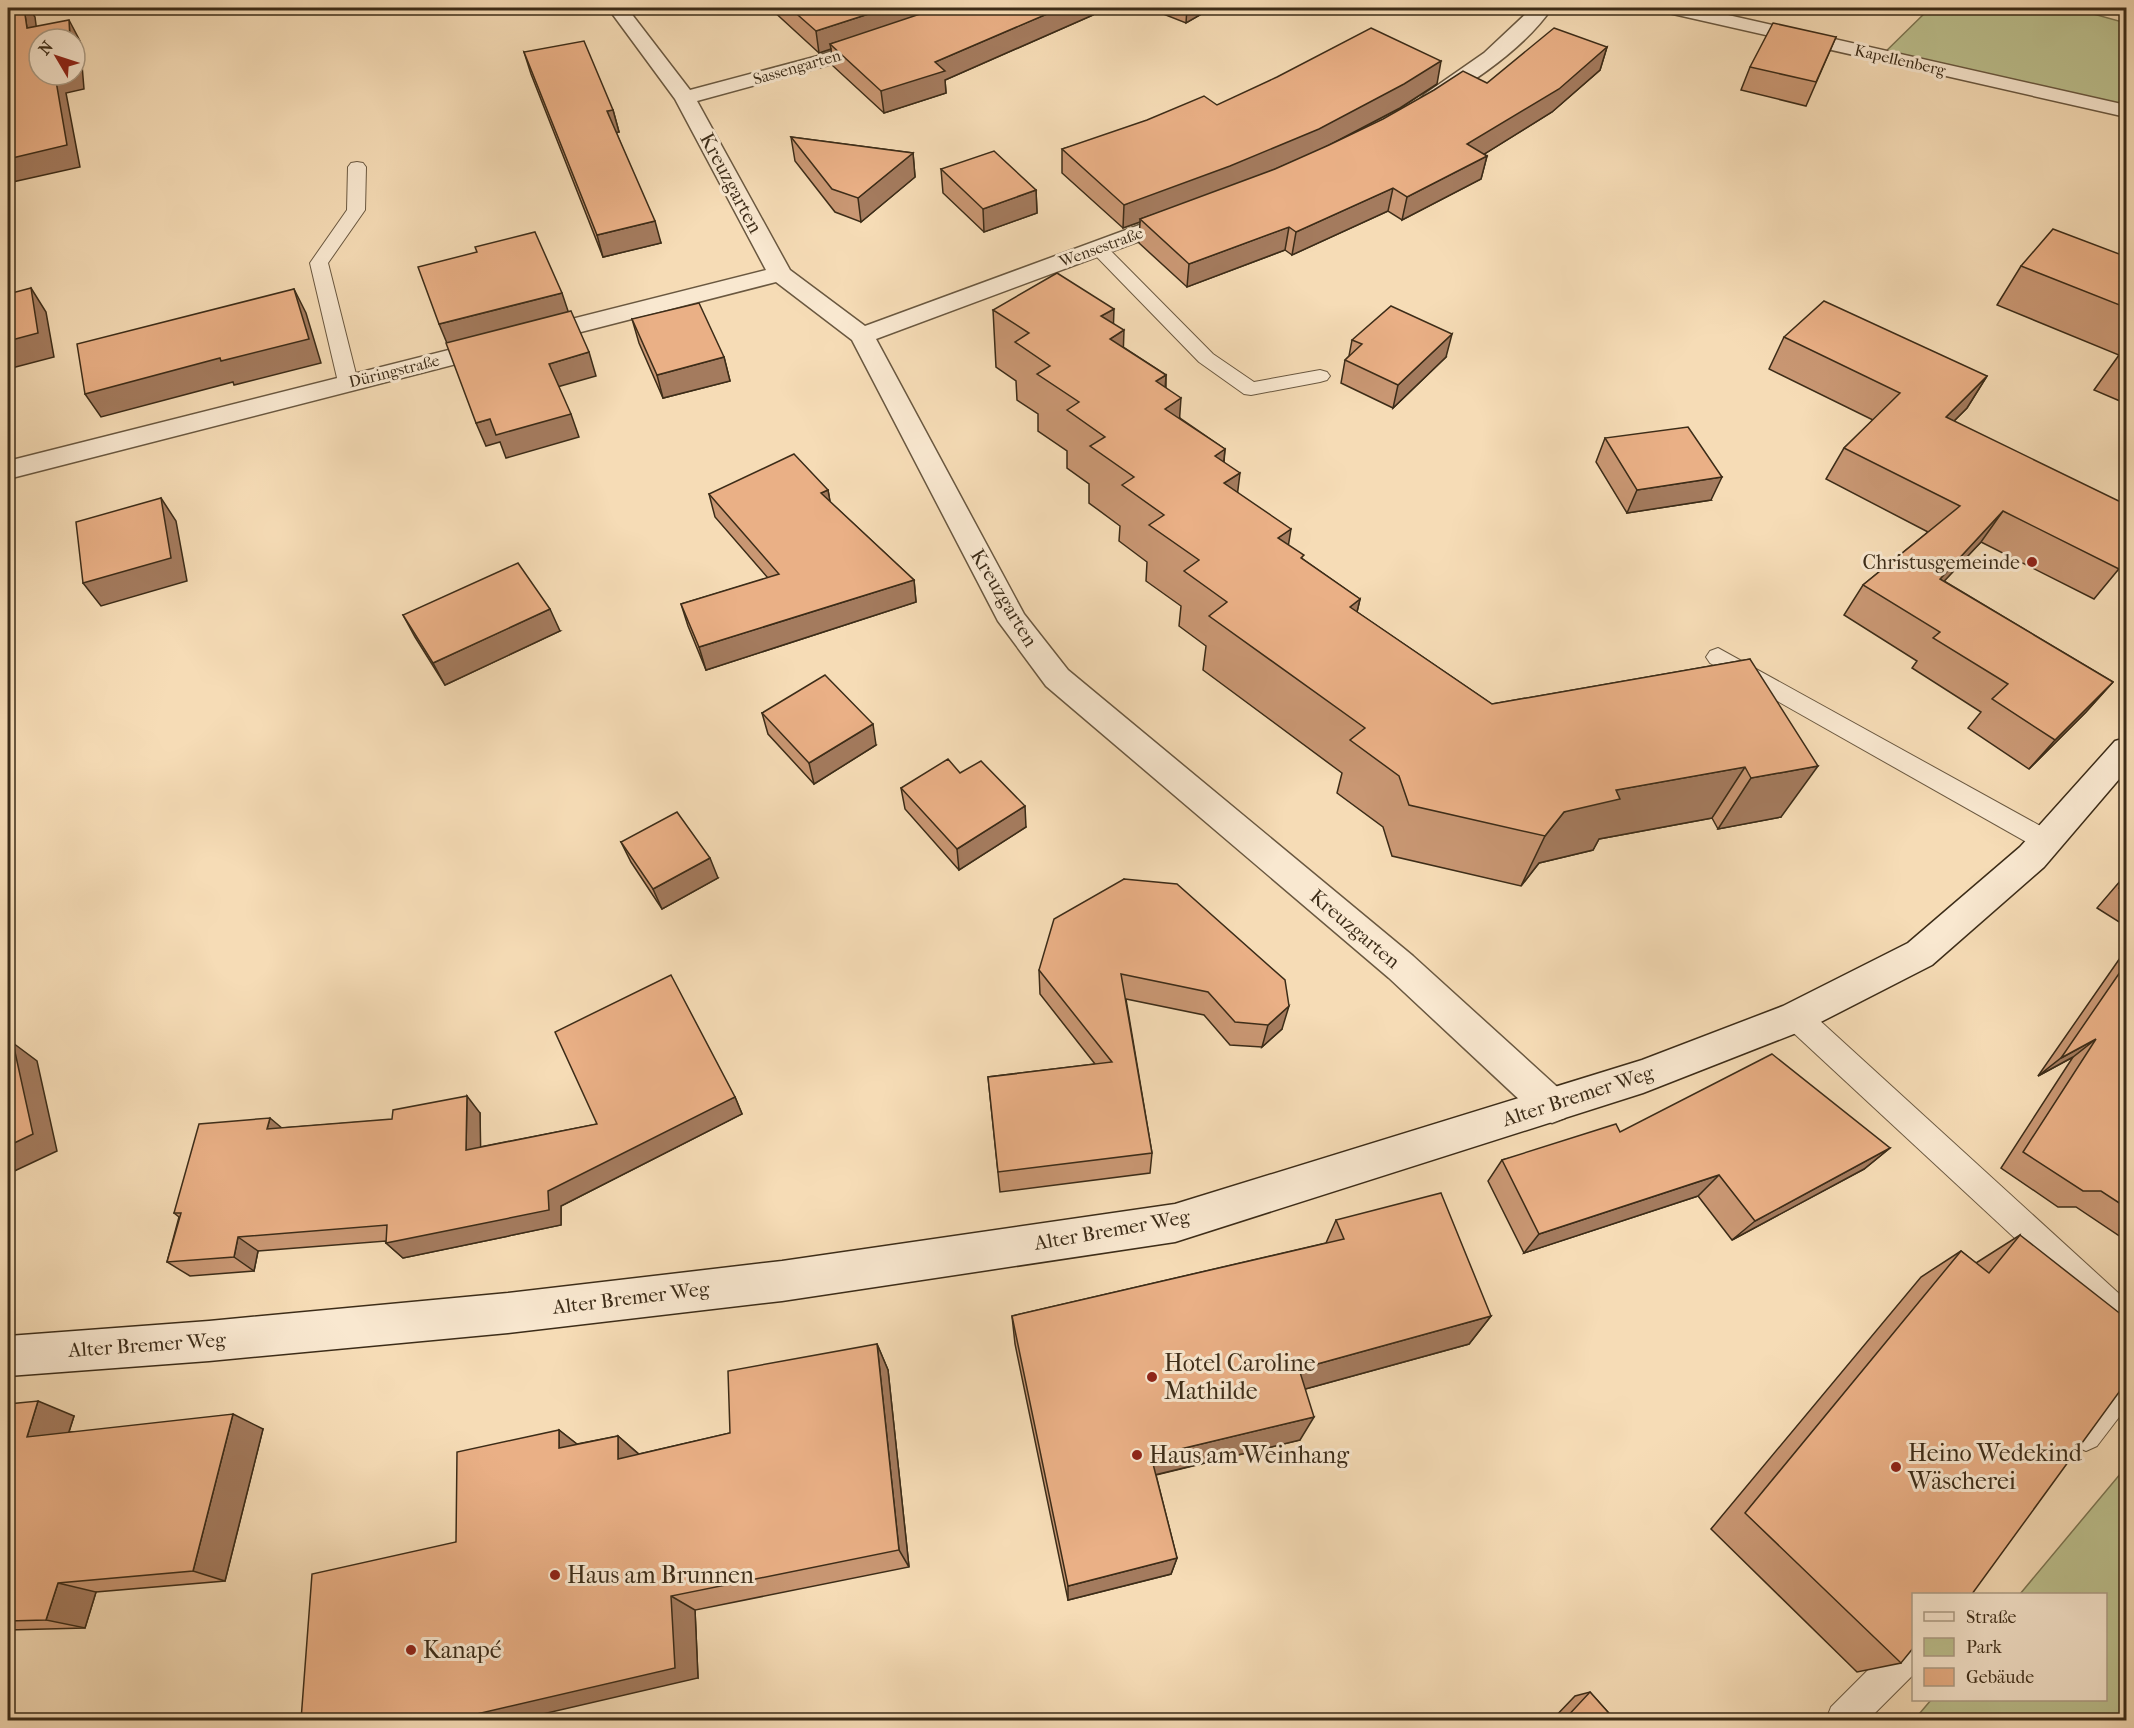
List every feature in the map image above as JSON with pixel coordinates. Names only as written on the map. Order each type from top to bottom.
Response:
[{"type":"street","name":"Kreuzgarten","points":[[617,8],[685,98],[780,274],[862,336],[1013,621],[1057,678],[1401,967],[1552,1106]]},
{"type":"street","points":[[1418,106],[1457,84],[1515,37],[1542,8]]},
{"type":"street","name":"Kapellenberg","points":[[1673,8],[2127,111]]},
{"type":"street","name":"Sassengarten","points":[[685,98],[825,60],[893,37]]},
{"type":"street","name":"Wensestraße","points":[[862,336],[1205,209]]},
{"type":"street","name":"Düringstraße","points":[[8,470],[780,274]]},
{"type":"street","name":"Alter Bremer Weg","points":[[8,1356],[209,1341],[520,1311],[782,1281],[1175,1223],[1643,1076],[1796,1017],[1920,954],[2032,858],[2127,750]]},
{"type":"lane","points":[[348,382],[319,263],[356,210],[357,167]]},
{"type":"lane","points":[[1098,248],[1206,358],[1251,389],[1320,376]]},
{"type":"lane","points":[[1718,657],[2046,841]]},
{"type":"lane","points":[[1796,1017],[2127,1320]]},
{"type":"lane","points":[[2070,1456],[2127,1383]]},
{"type":"lane","points":[[1844,1720],[1912,1650]]},
{"type":"green space","points":[[1930,8],[2072,8],[2126,23],[2126,117],[1878,59]]},
{"type":"green space","points":[[2126,1467],[2126,1720],[1914,1720],[1930,1701],[2107,1701],[2107,1593],[2021,1593]]},
{"type":"building","points":[[8,8],[24,8],[27,28],[27,87],[57,87],[67,145],[8,159]]},
{"type":"building","points":[[790,8],[887,8],[816,31]]},
{"type":"building","points":[[938,8],[1061,8],[935,62],[945,71],[881,91],[830,44]]},
{"type":"building","points":[[69,20],[69,27],[32,27]]},
{"type":"building","points":[[1773,23],[1836,37],[1816,82],[1750,67]]},
{"type":"building","points":[[1371,28],[1441,61],[1404,84],[1319,129],[1230,166],[1124,205],[1062,149],[1147,120],[1204,96],[1217,105]]},
{"type":"building","points":[[1554,28],[1607,47],[1559,89],[1467,144],[1487,156],[1407,197],[1393,188],[1296,232],[1289,227],[1189,264],[1140,219],[1275,169],[1329,145],[1383,119],[1463,71],[1487,83]]},
{"type":"building","points":[[584,41],[613,110],[607,111],[655,221],[597,235],[524,52]]},
{"type":"building","points":[[791,137],[913,153],[858,198],[832,189]]},
{"type":"building","points":[[994,151],[1036,190],[983,209],[941,169]]},
{"type":"building","points":[[2053,229],[2127,257],[2127,308],[2021,266]]},
{"type":"building","points":[[535,232],[562,293],[439,324],[418,267],[477,252],[475,247]]},
{"type":"building","points":[[1057,273],[1114,309],[1101,316],[1124,330],[1110,339],[1166,375],[1156,381],[1181,398],[1165,409],[1225,449],[1215,456],[1240,473],[1224,483],[1291,529],[1278,538],[1304,555],[1301,558],[1360,599],[1350,607],[1492,704],[1750,659],[1818,766],[1751,778],[1745,767],[1616,790],[1620,799],[1564,812],[1545,836],[1409,805],[1399,776],[1350,740],[1365,728],[1209,616],[1227,602],[1184,571],[1199,560],[1149,525],[1164,515],[1122,485],[1134,477],[1090,446],[1105,437],[1067,410],[1079,402],[1037,374],[1050,366],[1015,342],[1029,333],[993,310]]},
{"type":"building","points":[[31,288],[38,333],[8,341],[8,294]]},
{"type":"building","points":[[294,289],[309,339],[221,361],[220,358],[85,394],[77,344]]},
{"type":"building","points":[[1824,301],[1987,376],[1946,417],[2127,505],[2127,559],[2119,569],[2003,511],[1940,579],[2113,682],[2055,740],[1992,699],[2008,684],[1933,638],[1940,632],[1863,585],[1960,506],[1844,448],[1900,393],[1784,337]]},
{"type":"building","points":[[699,303],[724,357],[657,375],[632,319]]},
{"type":"building","points":[[1391,306],[1452,334],[1398,385],[1345,360],[1362,344],[1352,340]]},
{"type":"building","points":[[571,311],[589,352],[549,364],[571,414],[496,435],[490,419],[476,423],[446,343]]},
{"type":"building","points":[[1688,427],[1722,477],[1637,490],[1605,438]]},
{"type":"building","points":[[794,454],[828,490],[821,493],[914,580],[699,647],[681,604],[779,574],[709,494]]},
{"type":"building","points":[[161,498],[171,558],[83,583],[76,522]]},
{"type":"building","points":[[518,563],[550,609],[433,663],[403,615]]},
{"type":"building","points":[[825,675],[873,724],[809,763],[762,713]]},
{"type":"building","points":[[948,759],[960,773],[981,761],[1025,806],[957,849],[901,788]]},
{"type":"building","points":[[677,812],[710,858],[653,889],[621,842]]},
{"type":"building","points":[[1124,879],[1177,884],[1285,980],[1289,1006],[1268,1025],[1235,1022],[1208,992],[1121,974],[1152,1153],[998,1172],[988,1077],[1112,1062],[1039,970],[1054,919]]},
{"type":"building","points":[[2127,880],[2127,893],[2119,888]]},
{"type":"building","points":[[2127,962],[2127,1208],[2101,1191],[2083,1191],[2023,1152],[2096,1039],[2061,1058]]},
{"type":"building","points":[[671,975],[735,1097],[548,1191],[549,1210],[386,1243],[387,1225],[238,1237],[234,1257],[167,1262],[181,1213],[174,1213],[199,1124],[270,1118],[267,1129],[392,1119],[393,1110],[467,1096],[466,1150],[597,1124],[555,1032]]},
{"type":"building","points":[[13,1043],[33,1134],[8,1146],[8,1046]]},
{"type":"building","points":[[1772,1054],[1890,1148],[1755,1221],[1719,1175],[1539,1234],[1502,1160],[1616,1124],[1620,1132]]},
{"type":"building","points":[[1441,1193],[1491,1316],[1299,1369],[1314,1417],[1151,1456],[1177,1558],[1068,1586],[1012,1316],[1344,1239],[1336,1220]]},
{"type":"building","name":"Heino Wedekind Wäscherei","points":[[2020,1235],[2127,1319],[2127,1373],[2121,1381],[2125,1384],[1973,1593],[1912,1593],[1912,1649],[1901,1663],[1745,1513],[1961,1251],[1989,1273]]},
{"type":"building","points":[[877,1344],[899,1550],[671,1596],[675,1668],[451,1720],[301,1720],[312,1574],[456,1542],[457,1452],[559,1430],[559,1448],[618,1436],[618,1459],[730,1433],[728,1371]]},
{"type":"building","points":[[38,1401],[27,1437],[233,1414],[193,1571],[58,1583],[46,1620],[8,1621],[8,1404]]},
{"type":"building","points":[[1590,1692],[1615,1720],[1564,1720]]},
{"type":"place","name":"Christusgemeinde","points":[[2032,562]]},
{"type":"place","name":"Hotel Caroline Mathilde","points":[[1152,1377]]},
{"type":"place","name":"Haus am Weinhang","points":[[1137,1455]]},
{"type":"place","name":"Heino Wedekind Wäscherei","points":[[1896,1467]]},
{"type":"place","name":"Haus am Brunnen","points":[[555,1575]]},
{"type":"place","name":"Kanapé","points":[[411,1650]]}]
